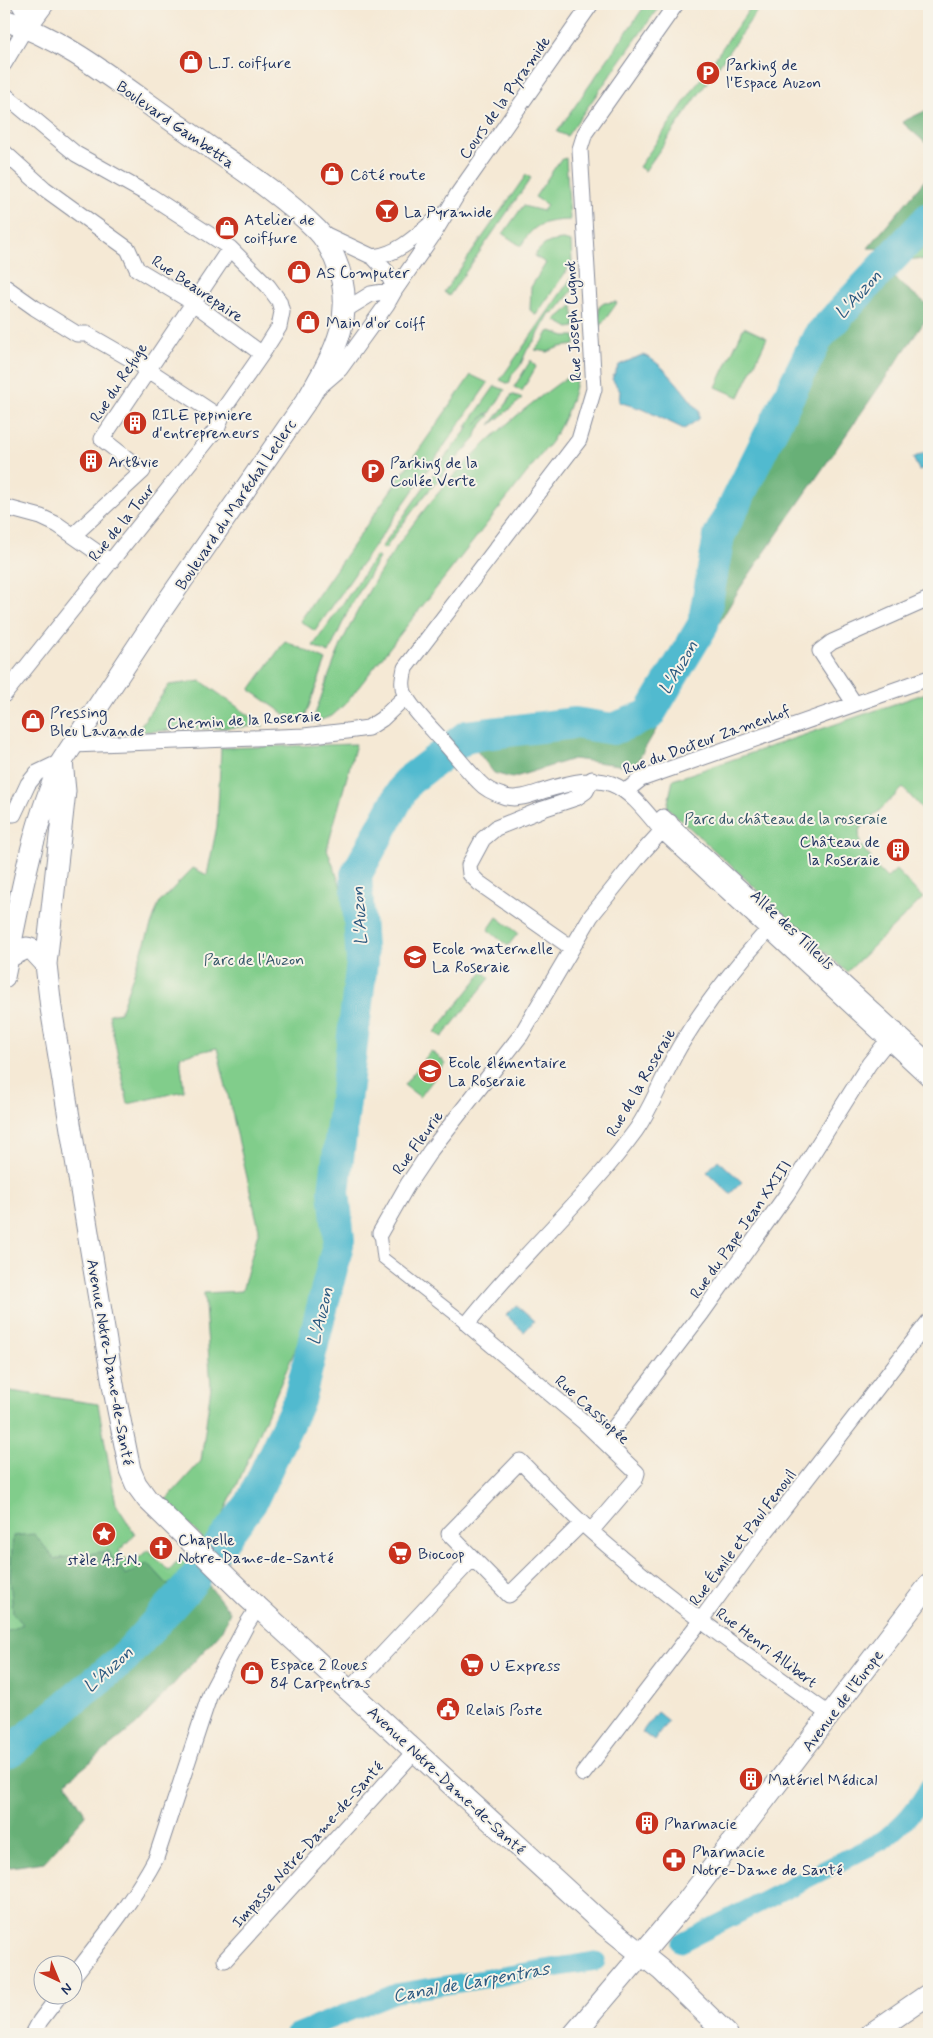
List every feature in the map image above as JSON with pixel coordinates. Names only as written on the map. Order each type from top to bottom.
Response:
[{"type":"main road","points":[[26,27],[43,4]]},
{"type":"main road","name":"Boulevard Gambetta","points":[[4,20],[26,27],[68,49],[275,193],[318,231]]},
{"type":"main road","name":"Boulevard du Maréchal Leclerc","points":[[6,967],[31,856],[49,789],[67,753],[163,608],[308,397],[329,361],[339,338],[346,310],[343,289],[336,260],[318,231]]},
{"type":"main road","name":"Avenue Notre-Dame-de-Santé","points":[[67,753],[65,791],[46,964],[52,1018],[97,1289],[130,1470],[136,1484],[164,1516],[252,1602],[600,1921],[643,1955],[722,2029],[741,2034]]},
{"type":"main road","points":[[6,967],[27,948],[33,950],[46,964]]},
{"type":"main road","name":"Avenue de l'Europe","points":[[574,2034],[688,1902],[929,1585]]},
{"type":"main road","points":[[871,2034],[929,1994]]},
{"type":"street","points":[[4,64],[26,27],[24,12],[19,4]]},
{"type":"street","name":"Cours de la Pyramide","points":[[446,211],[591,4]]},
{"type":"street","name":"Rue Joseph Cugnot","points":[[406,696],[402,683],[405,668],[579,440],[594,388],[580,149],[585,133],[676,4]]},
{"type":"street","points":[[4,94],[76,154],[149,194],[230,248]]},
{"type":"street","name":"Rue Beaurepaire","points":[[4,152],[45,189],[128,249],[137,269],[192,302],[262,354]]},
{"type":"street","points":[[373,257],[394,252],[446,211]]},
{"type":"street","points":[[308,397],[340,369],[433,236],[446,211]]},
{"type":"street","points":[[318,231],[373,257],[383,267],[395,290]]},
{"type":"street","name":"Rue du Refuge","points":[[74,535],[143,471],[102,439],[147,369],[230,248]]},
{"type":"street","name":"Rue de la Tour","points":[[4,694],[218,426],[225,407],[279,328],[282,312],[279,301],[268,286],[230,248]]},
{"type":"street","points":[[4,286],[35,308],[78,334],[88,334],[147,369],[221,418]]},
{"type":"street","points":[[346,310],[371,294],[395,290]]},
{"type":"street","points":[[4,507],[41,517],[74,535],[111,562]]},
{"type":"street","points":[[854,703],[820,651],[832,642],[929,599]]},
{"type":"street","name":"Rue du Docteur Zamenhof","points":[[406,696],[480,783],[493,793],[508,798],[526,796],[568,783],[592,779],[604,780],[626,790],[641,779],[929,678]]},
{"type":"street","name":"Chemin de la Roseraie","points":[[67,753],[304,736],[368,728],[382,719],[406,696]]},
{"type":"street","points":[[4,814],[14,814],[28,784],[37,773],[67,753]]},
{"type":"street","points":[[572,948],[479,882],[470,874],[470,865],[483,839],[496,828],[576,798],[586,791],[592,779]]},
{"type":"street","name":"Allée des Tilleuls","points":[[626,790],[892,1035],[929,1061]]},
{"type":"street","name":"Rue Fleurie","points":[[467,1324],[383,1258],[380,1234],[408,1184],[431,1150],[521,1035],[591,916],[640,855],[666,827]]},
{"type":"street","name":"Rue de la Roseraie","points":[[467,1324],[490,1296],[594,1185],[632,1135],[680,1046],[707,1007],[772,925]]},
{"type":"street","name":"Allée des Tilleuls","points":[[892,1035],[929,1079]]},
{"type":"street","name":"Rue du Pape Jean XXIII","points":[[604,1441],[702,1313],[788,1194],[869,1064],[892,1035]]},
{"type":"street","name":"Rue Émile et Paul Fenouil","points":[[584,1774],[761,1538],[929,1321]]},
{"type":"street","name":"Rue Cassiopée","points":[[467,1324],[521,1368],[604,1441],[636,1473],[635,1480],[587,1527]]},
{"type":"street","name":"Rue Henri Allibert","points":[[472,1559],[449,1534],[520,1461],[587,1527],[701,1620],[830,1715]]},
{"type":"street","points":[[349,1690],[472,1559],[509,1595],[587,1527]]},
{"type":"street","points":[[82,1965],[134,1895],[156,1858],[210,1694],[247,1624],[252,1602]]},
{"type":"street","name":"Impasse Notre-Dame-de-Santé","points":[[225,1960],[415,1751]]},
{"type":"street","points":[[33,2034],[51,2006]]},
{"type":"green space","points":[[646,4],[661,4],[567,136],[557,132]]},
{"type":"green space","points":[[753,4],[762,4],[645,171],[639,167]]},
{"type":"green space","points":[[929,109],[929,146],[902,122]]},
{"type":"green space","points":[[566,158],[570,220],[553,221],[535,228],[521,246],[503,234],[523,206],[543,211],[547,205],[535,197],[560,160]]},
{"type":"green space","points":[[526,175],[531,178],[449,296],[444,292]]},
{"type":"green space","points":[[929,175],[929,241],[915,250],[868,248]]},
{"type":"green space","points":[[563,240],[571,242],[572,263],[536,315],[530,310],[531,287],[546,263],[534,256],[546,244]]},
{"type":"green space","points":[[929,245],[929,260],[908,259]]},
{"type":"green space","points":[[890,275],[929,306],[929,315],[740,588],[634,767],[573,759],[512,778],[494,773],[470,742],[572,729],[616,736],[653,721],[710,624],[724,538],[822,340]]},
{"type":"green space","points":[[572,277],[572,291],[555,312],[550,313],[535,340],[527,350],[520,366],[512,375],[509,384],[500,380]]},
{"type":"green space","points":[[616,302],[599,328],[599,307],[604,303]]},
{"type":"green space","points":[[573,305],[575,327],[569,328],[555,320]]},
{"type":"green space","points":[[744,327],[767,338],[739,397],[716,387]]},
{"type":"green space","points":[[551,331],[565,336],[575,336],[575,345],[559,347],[548,352],[535,350],[548,332]]},
{"type":"green space","points":[[531,360],[536,367],[522,391],[514,387]]},
{"type":"green space","points":[[578,370],[569,408],[551,442],[347,702],[332,716],[312,723],[344,638],[388,559],[414,523],[473,455],[541,396]]},
{"type":"green space","points":[[471,375],[488,383],[315,631],[300,621]]},
{"type":"green space","points":[[495,386],[505,390],[490,413],[487,413],[476,424],[487,414],[490,415],[478,429],[475,439],[428,492],[385,549],[381,548],[445,457],[469,427],[466,427]]},
{"type":"green space","points":[[512,394],[522,399],[490,425],[507,403]]},
{"type":"green space","points":[[376,556],[379,558],[348,611],[329,653],[313,646]]},
{"type":"green space","points":[[285,641],[326,660],[304,720],[286,715],[250,690]]},
{"type":"green space","points":[[201,681],[264,726],[136,732],[169,685]]},
{"type":"green space","name":"Parc du château de la roseraie","points":[[929,692],[929,816],[903,788],[859,830],[860,845],[871,858],[870,861],[887,878],[896,870],[923,898],[847,972],[667,807],[673,780]]},
{"type":"green space","name":"Parc de l'Auzon","points":[[356,744],[327,849],[344,895],[354,999],[326,1142],[325,1280],[238,1483],[181,1604],[4,1832],[4,1390],[98,1404],[116,1504],[135,1534],[119,1551],[130,1565],[148,1550],[169,1571],[201,1537],[165,1501],[201,1461],[211,1386],[204,1293],[242,1291],[259,1229],[217,1048],[180,1056],[184,1091],[128,1104],[109,1014],[120,1012],[159,903],[193,868],[207,875],[217,826],[221,748]]},
{"type":"green space","points":[[497,917],[518,933],[508,946],[488,930]]},
{"type":"green space","points":[[483,972],[490,978],[442,1037],[435,1032]]},
{"type":"green space","points":[[431,1051],[446,1063],[420,1097],[404,1085]]},
{"type":"green space","points":[[34,1534],[55,1559],[107,1551],[126,1575],[148,1563],[167,1584],[199,1573],[230,1612],[221,1632],[137,1724],[66,1782],[86,1815],[44,1862],[4,1868],[4,1633],[23,1624],[13,1613],[10,1577],[13,1536]]},
{"type":"water","points":[[642,355],[657,363],[673,378],[699,411],[699,419],[684,429],[645,410],[619,402],[620,391],[612,379],[619,365]]},
{"type":"water","points":[[929,450],[929,466],[919,470],[913,458]]},
{"type":"water","points":[[718,1160],[742,1182],[730,1194],[707,1172]]},
{"type":"water","points":[[516,1305],[534,1321],[524,1332],[506,1315]]},
{"type":"water","points":[[657,1712],[668,1721],[654,1741],[642,1732]]},
{"type":"waterway","name":"L'Auzon","points":[[4,1754],[15,1748],[124,1658],[188,1587],[251,1503],[299,1400],[339,1240],[334,1191],[362,962],[356,875],[407,782],[467,736],[575,723],[613,729],[649,715],[703,625],[719,536],[818,337],[929,218]]},
{"type":"waterway","name":"Canal de Carpentras","points":[[681,1943],[883,1840],[909,1816],[929,1787]]},
{"type":"waterway","name":"Canal de Carpentras","points":[[294,2034],[396,1993],[596,1961]]},
{"type":"place","name":"L.J. coiffure","points":[[191,62]]},
{"type":"place","name":"Parking de l'Espace Auzon","points":[[708,73]]},
{"type":"place","name":"Côté route","points":[[332,174]]},
{"type":"place","name":"La Pyramide","points":[[387,211]]},
{"type":"place","name":"Atelier de coiffure","points":[[227,228]]},
{"type":"place","name":"AS Computer","points":[[299,272]]},
{"type":"place","name":"Main d'or coiff","points":[[308,322]]},
{"type":"place","name":"RILE pepiniere d'entrepreneurs","points":[[135,423]]},
{"type":"place","name":"Art&vie","points":[[91,461]]},
{"type":"place","name":"Parking de la Coulée Verte","points":[[373,471]]},
{"type":"place","name":"Pressing Bleu Lavande","points":[[33,721]]},
{"type":"place","name":"Château de la Roseraie","points":[[898,850]]},
{"type":"place","name":"Ecole maternelle La Roseraie","points":[[415,957]]},
{"type":"place","name":"Ecole élémentaire La Roseraie","points":[[430,1071]]},
{"type":"place","name":"stèle A.F.N.","points":[[104,1534]]},
{"type":"place","name":"Chapelle Notre-Dame-de-Santé","points":[[161,1548]]},
{"type":"place","name":"Biocoop","points":[[400,1553]]},
{"type":"place","name":"U Express","points":[[472,1665]]},
{"type":"place","name":"Espace 2 Roues 84 Carpentras","points":[[252,1673]]},
{"type":"place","name":"Relais Poste","points":[[448,1709]]},
{"type":"place","name":"Matériel Médical","points":[[751,1779]]},
{"type":"place","name":"Pharmacie","points":[[647,1823]]},
{"type":"place","name":"Pharmacie Notre-Dame de Santé","points":[[674,1860]]}]
